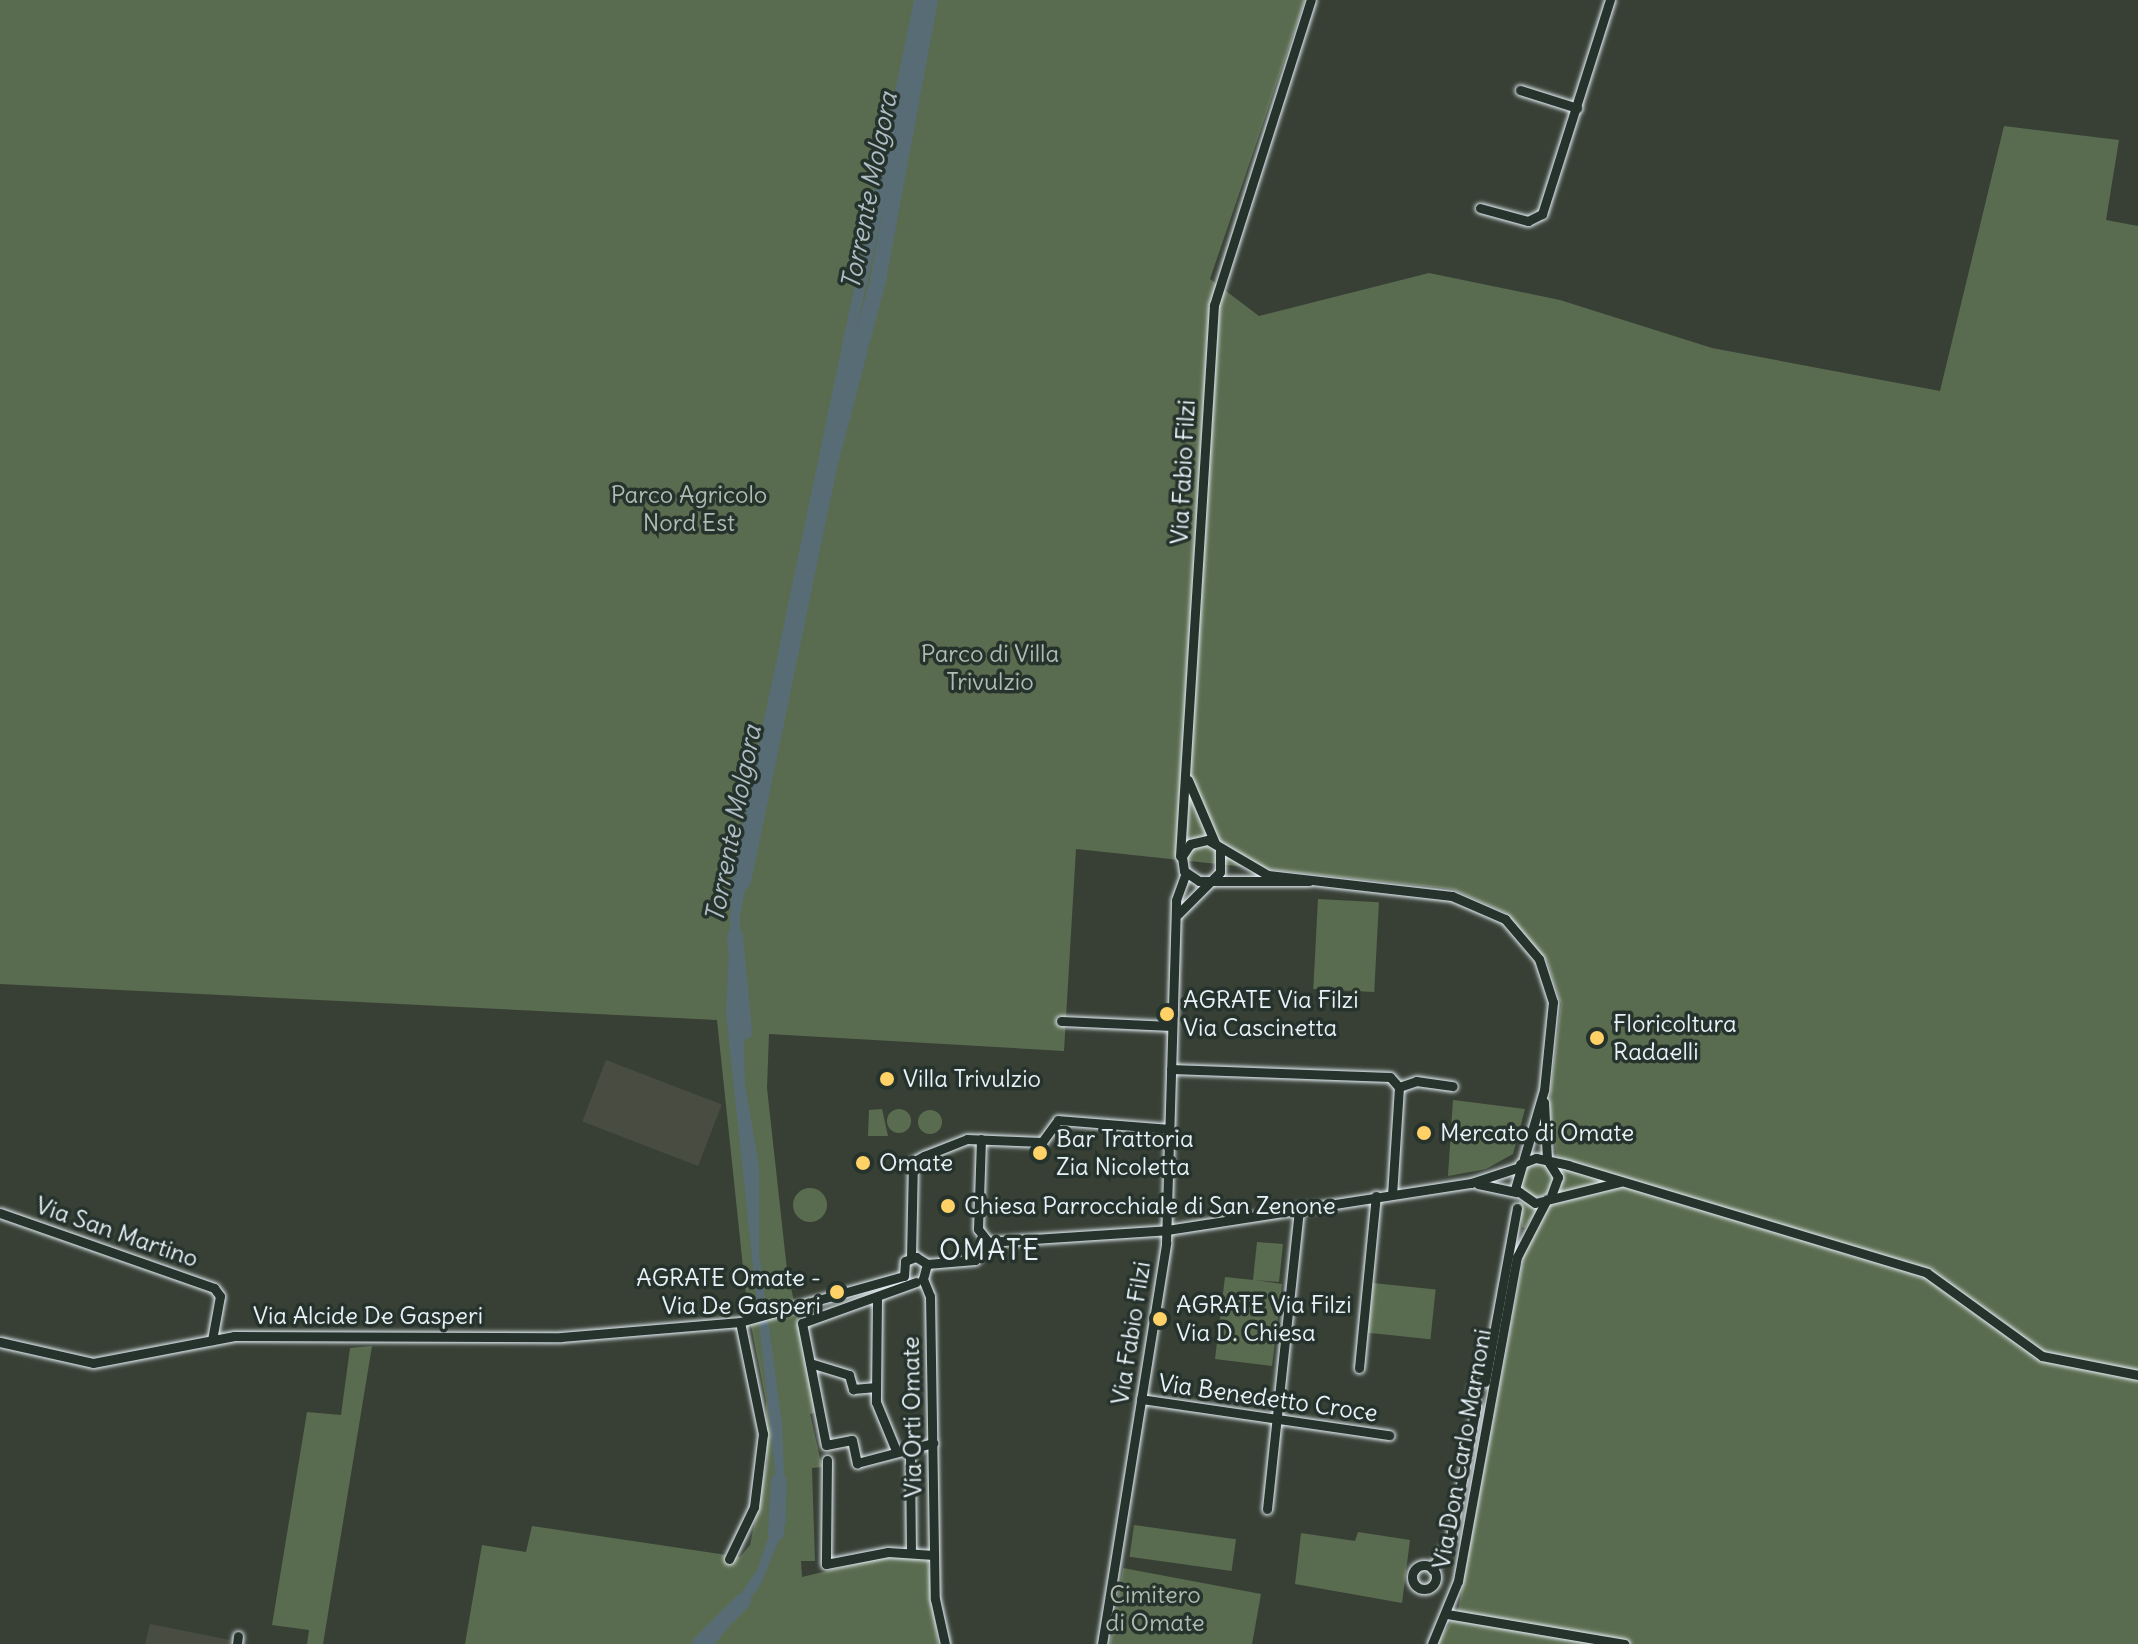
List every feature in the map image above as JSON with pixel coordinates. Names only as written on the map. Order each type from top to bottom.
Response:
[{"type":"street","name":"Via Fabio Filzi","points":[[1181,863],[1212,317],[1245,194],[1311,0]]},
{"type":"street","points":[[1480,208],[1528,221],[1542,214],[1610,0]]},
{"type":"street","points":[[1520,90],[1577,108]]},
{"type":"street","name":"Via Fabio Filzi","points":[[1187,756],[1192,800],[1218,847]]},
{"type":"street","points":[[1309,881],[1208,880],[1186,873],[1181,863],[1192,842],[1218,847],[1256,871],[1309,881],[1462,898],[1512,926],[1539,959],[1552,994],[1544,1090],[1547,1161],[1558,1177],[1517,1257]]},
{"type":"street","points":[[1177,917],[1222,867],[1218,847]]},
{"type":"street","name":"Via Fabio Filzi","points":[[1102,1644],[1167,1230],[1177,917],[1186,873]]},
{"type":"street","points":[[1061,1021],[1172,1026]]},
{"type":"street","points":[[1171,1069],[1390,1077],[1399,1087],[1392,1194]]},
{"type":"street","points":[[1399,1087],[1416,1081],[1453,1086]]},
{"type":"street","points":[[1517,1257],[1518,1166],[1544,1090]]},
{"type":"street","points":[[920,1281],[904,1276],[911,1257],[913,1162],[981,1139],[1036,1142],[1058,1120],[1169,1129]]},
{"type":"street","points":[[981,1139],[978,1229],[988,1242]]},
{"type":"street","points":[[988,1242],[1167,1230],[1471,1183],[1518,1166],[1547,1161],[1927,1273],[2042,1356],[2138,1375]]},
{"type":"street","points":[[1572,1189],[1590,1172]]},
{"type":"street","points":[[1471,1183],[1549,1198],[1572,1189],[1620,1182]]},
{"type":"street","points":[[1359,1368],[1376,1196]]},
{"type":"street","points":[[1267,1509],[1299,1208]]},
{"type":"street","points":[[1432,1569],[1451,1537],[1476,1407],[1473,1388],[1482,1381],[1517,1208]]},
{"type":"street","name":"Via San Martino","points":[[0,1213],[214,1288],[212,1340]]},
{"type":"street","points":[[911,1257],[927,1264],[975,1260],[988,1242]]},
{"type":"street","name":"Via Don Carlo Marnoni","points":[[1432,1644],[1447,1614],[1517,1257]]},
{"type":"street","points":[[927,1264],[920,1281],[877,1300],[802,1323],[826,1445],[852,1440],[857,1463],[895,1448],[933,1443]]},
{"type":"street","name":"Via Alcide De Gasperi","points":[[0,1342],[93,1363],[212,1340],[555,1337],[744,1321],[788,1313],[904,1276]]},
{"type":"street","name":"Via Orti Omate","points":[[920,1281],[930,1296],[934,1555],[945,1644]]},
{"type":"street","points":[[877,1300],[876,1387],[895,1448]]},
{"type":"street","points":[[729,1559],[754,1507],[762,1449],[761,1399],[744,1321]]},
{"type":"street","points":[[810,1363],[849,1375],[853,1389],[876,1387]]},
{"type":"street","points":[[1482,1381],[1494,1384]]},
{"type":"street","name":"Via Benedetto Croce","points":[[1141,1399],[1389,1435]]},
{"type":"street","name":"Via Orti Omate","points":[[910,1457],[911,1553]]},
{"type":"street","points":[[827,1460],[826,1564],[911,1553],[934,1555]]},
{"type":"street","points":[[1447,1614],[1624,1644]]},
{"type":"shaded area","points":[[606,1060],[722,1104],[698,1166],[582,1122]]},
{"type":"shaded area","points":[[150,1624],[230,1640],[230,1644],[145,1644]]},
{"type":"green space","name":"Parco Agricolo Nord Est","points":[[0,0],[1305,0],[1210,279],[1259,316],[1429,273],[1560,300],[1712,348],[1940,391],[2004,126],[2119,140],[2106,220],[2138,226],[2138,1644],[1437,1644],[1458,1610],[1526,1244],[1561,1188],[1549,1104],[1561,1004],[1547,961],[1506,913],[1452,889],[1076,849],[1064,1051],[769,1034],[767,1088],[787,1270],[819,1412],[810,1414],[822,1467],[812,1468],[815,1561],[801,1561],[802,1577],[893,1555],[928,1561],[938,1644],[465,1644],[482,1545],[526,1552],[532,1526],[740,1557],[750,1545],[767,1462],[766,1401],[747,1305],[717,1020],[0,984]]},
{"type":"green space","points":[[1318,899],[1379,902],[1374,992],[1313,989]]},
{"type":"green space","points":[[1453,1100],[1525,1109],[1513,1154],[1486,1169],[1448,1176]]},
{"type":"green space","points":[[882,1109],[888,1136],[868,1136],[869,1110]]},
{"type":"green space","points":[[899,1109],[907,1113],[911,1121],[907,1129],[899,1133],[891,1129],[887,1121],[891,1113]]},
{"type":"green space","points":[[930,1110],[938,1114],[942,1122],[938,1130],[930,1134],[922,1130],[918,1122],[922,1114]]},
{"type":"green space","points":[[1536,1163],[1548,1168],[1553,1180],[1548,1192],[1536,1197],[1524,1192],[1519,1180],[1524,1168]]},
{"type":"green space","points":[[810,1188],[822,1193],[827,1205],[822,1217],[810,1222],[798,1217],[793,1205],[798,1193]]},
{"type":"green space","points":[[1519,1201],[1541,1206],[1525,1228],[1522,1227]]},
{"type":"green space","points":[[1257,1242],[1283,1244],[1279,1282],[1255,1280],[1282,1284],[1272,1366],[1215,1359],[1225,1277],[1253,1280]]},
{"type":"green space","points":[[1373,1283],[1436,1290],[1430,1339],[1368,1333]]},
{"type":"green space","points":[[372,1346],[323,1644],[307,1644],[309,1630],[272,1625],[307,1412],[341,1415],[350,1348]]},
{"type":"green space","points":[[1134,1525],[1236,1539],[1232,1571],[1130,1557]]},
{"type":"green space","points":[[1358,1532],[1410,1540],[1402,1603],[1295,1584],[1301,1533],[1355,1541]]},
{"type":"green space","name":"Cimitero di Omate","points":[[1123,1568],[1261,1594],[1252,1644],[1110,1644]]},
{"type":"water","name":"Torrente Molgora","points":[[914,0],[929,0],[822,487],[740,917],[745,1084],[759,1166],[759,1253],[782,1423],[786,1523],[760,1586],[715,1644],[706,1644],[757,1570],[779,1508],[726,1014],[732,874]]},
{"type":"waterway","name":"Torrente Molgora","points":[[743,882],[829,467],[878,280],[930,0]]},
{"type":"waterway","name":"Torrente Molgora","points":[[735,936],[744,1032]]},
{"type":"waterway","name":"Torrente Molgora","points":[[776,1533],[779,1481]]},
{"type":"waterway","name":"Torrente Molgora","points":[[700,1644],[743,1601]]},
{"type":"place","name":"AGRATE Via Filzi Via Cascinetta","points":[[1167,1014]]},
{"type":"place","name":"Floricoltura Radaelli","points":[[1597,1038]]},
{"type":"place","name":"Villa Trivulzio","points":[[887,1079]]},
{"type":"place","name":"Mercato di Omate","points":[[1424,1133]]},
{"type":"place","name":"Bar Trattoria Zia Nicoletta","points":[[1040,1153]]},
{"type":"place","name":"Omate","points":[[863,1163]]},
{"type":"place","name":"Chiesa Parrocchiale di San Zenone","points":[[948,1206]]},
{"type":"place","name":"AGRATE Omate - Via De Gasperi","points":[[837,1292]]},
{"type":"place","name":"AGRATE Via Filzi Via D. Chiesa","points":[[1160,1319]]},
{"type":"district","name":"OMATE","points":[[990,1250]]},
{"type":"park label","name":"Parco di Villa Trivulzio","points":[[990,668]]}]
